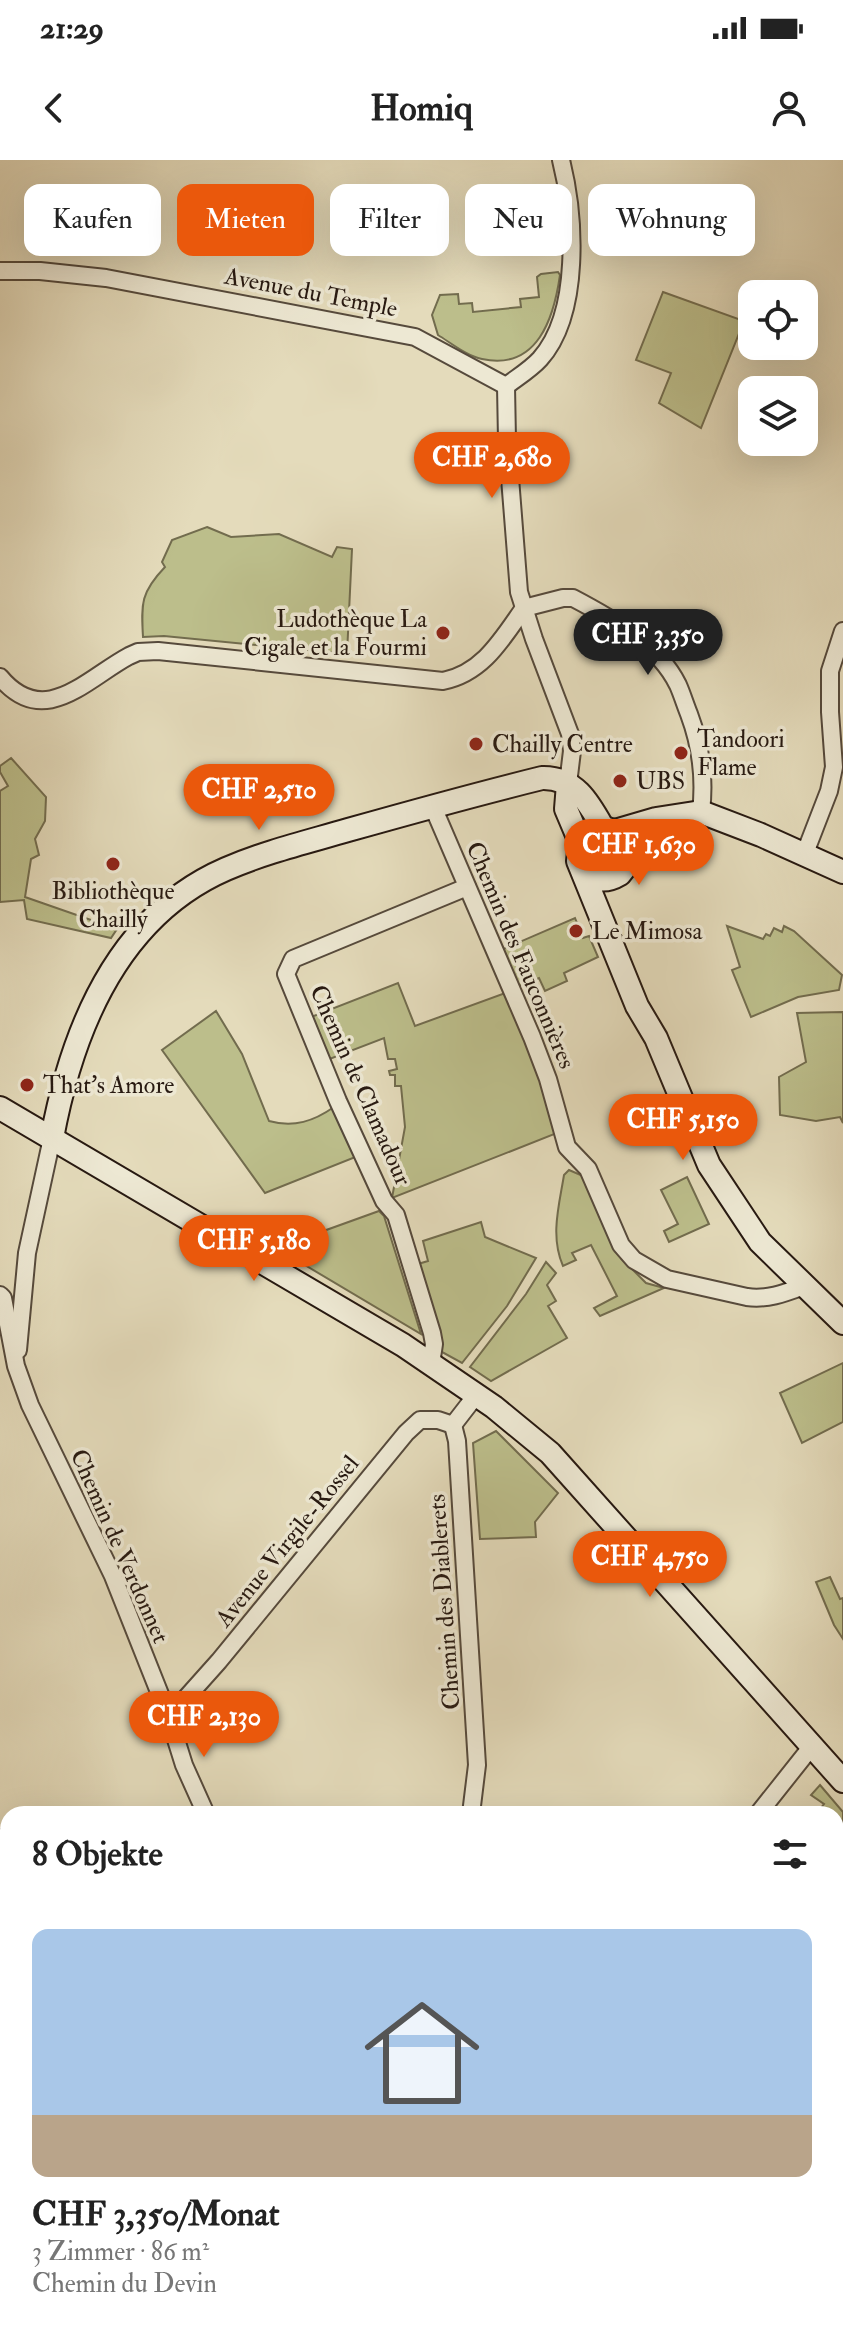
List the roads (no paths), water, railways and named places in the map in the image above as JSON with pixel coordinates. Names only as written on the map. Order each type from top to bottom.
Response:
[{"type":"street","points":[[561,160],[570,215],[569,294],[552,341],[541,358],[506,386],[517,574],[524,608],[570,734],[572,751],[566,809],[580,842]]},
{"type":"street","name":"Avenue du Temple","points":[[0,271],[40,271],[106,278],[415,337],[506,386]]},
{"type":"street","points":[[0,677],[24,698],[46,701],[69,693],[138,652],[443,681],[459,678],[488,657],[524,608],[573,598],[628,631],[649,649],[677,683],[700,751],[703,793],[690,814],[647,840],[620,874],[602,881],[582,869]]},
{"type":"street","points":[[805,853],[829,791],[834,767],[830,671],[843,631]]},
{"type":"street","points":[[16,1366],[27,1253],[73,1055],[86,1017],[118,959],[161,911],[207,879],[245,861],[542,778],[559,779],[587,798],[609,830],[626,841],[629,860]]},
{"type":"street","name":"Chemin des Fauconnières","points":[[433,807],[532,1037],[548,1079],[567,1147],[588,1169],[621,1245],[634,1260],[667,1279],[747,1297],[779,1295],[804,1286]]},
{"type":"street","points":[[843,872],[805,853],[690,814],[609,830],[594,830],[580,842],[577,851],[639,1011],[656,1038],[709,1165],[750,1229],[843,1323]]},
{"type":"street","points":[[611,879],[611,905],[652,1006],[656,1038]]},
{"type":"street","name":"Chemin de Clamadour","points":[[431,1364],[432,1333],[396,1215],[384,1201],[338,1101],[286,974],[293,959],[467,887]]},
{"type":"street","points":[[0,1108],[477,1394],[550,1453],[843,1781]]},
{"type":"street","name":"Chemin de Verdonnet","points":[[0,1295],[16,1366],[30,1405],[113,1576],[202,1806]]},
{"type":"street","points":[[453,1425],[477,1394]]},
{"type":"street","name":"Avenue Virgile-Rossel","points":[[169,1717],[211,1671],[406,1433],[420,1420],[438,1420],[453,1425]]},
{"type":"street","name":"Chemin des Diablerets","points":[[453,1425],[459,1456],[475,1697],[477,1765],[472,1806]]},
{"type":"street","points":[[764,1806],[812,1746]]},
{"type":"place","name":"Ludothèque La Cigale et la Fourmi","points":[[443,633]]},
{"type":"place","name":"Chailly Centre","points":[[476,744]]},
{"type":"place","name":"Tandoori Flame","points":[[681,753]]},
{"type":"place","name":"UBS","points":[[620,781]]},
{"type":"place","name":"Bibliothèque Chailly","points":[[113,864]]},
{"type":"place","name":"Le Mimosa","points":[[576,931]]},
{"type":"place","name":"That's Amore","points":[[27,1085]]}]
